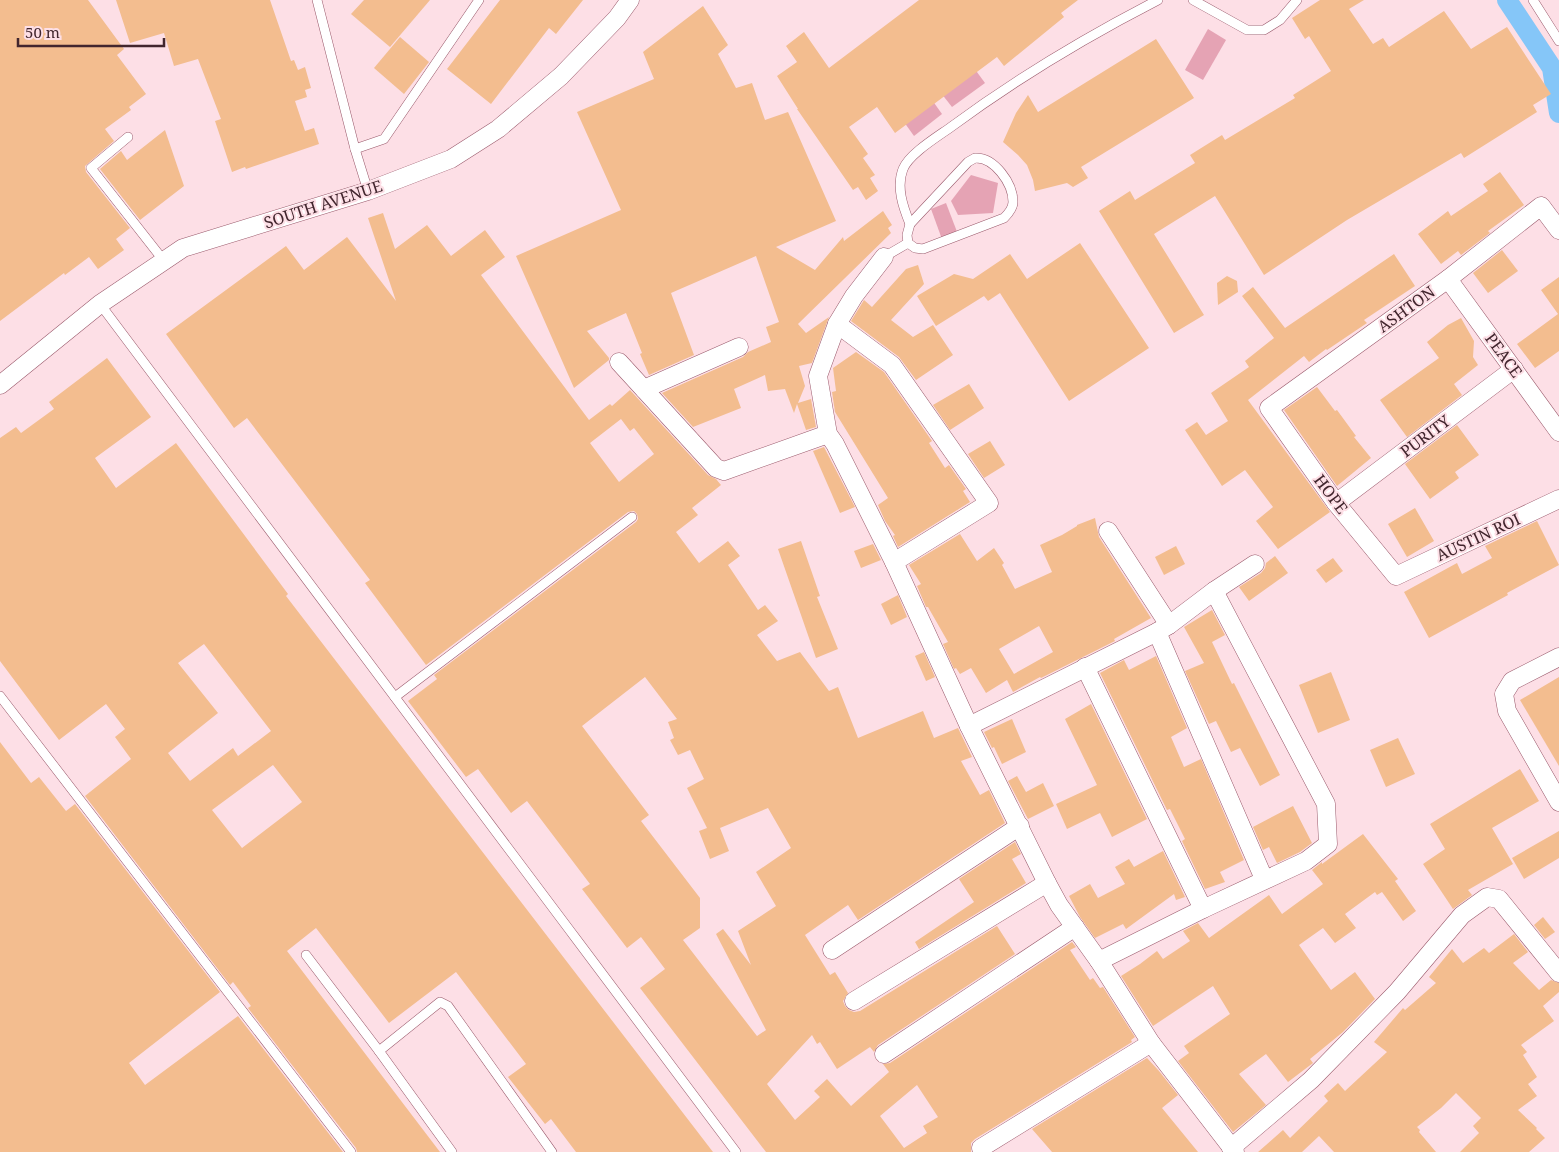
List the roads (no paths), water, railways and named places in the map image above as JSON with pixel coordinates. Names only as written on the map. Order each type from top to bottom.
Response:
[{"type":"street","name":"SOUTH AVENUE","points":[[0,385],[100,304],[183,248],[368,191],[451,159],[498,129],[561,76],[617,18],[630,0]]},
{"type":"street","name":"ASHTON","points":[[1269,408],[1448,279],[1541,206],[1559,230]]},
{"type":"street","points":[[884,257],[854,296],[837,324],[818,376],[828,434],[835,444],[894,562],[969,726],[1047,883],[1151,1043],[1233,1150],[1311,1080],[1397,992],[1462,915],[1488,897],[1499,899],[1559,973]]},
{"type":"street","name":"PEACE","points":[[1448,279],[1559,432]]},
{"type":"street","points":[[837,324],[892,365],[989,503],[894,562]]},
{"type":"street","points":[[644,389],[739,347]]},
{"type":"street","points":[[619,362],[716,468],[724,471],[828,434]]},
{"type":"street","name":"PURITY","points":[[1336,503],[1514,369]]},
{"type":"street","name":"HOPE","points":[[1269,408],[1336,503],[1396,576]]},
{"type":"street","name":"AUSTIN ROI","points":[[1396,576],[1559,498]]},
{"type":"street","points":[[1108,531],[1163,628],[1264,879]]},
{"type":"street","points":[[969,726],[1163,628],[1255,564]]},
{"type":"street","points":[[1099,962],[1264,879],[1306,861],[1328,844],[1326,804],[1214,591]]},
{"type":"street","points":[[1559,657],[1512,682],[1504,694],[1508,711],[1559,802]]},
{"type":"street","points":[[1085,667],[1203,909]]},
{"type":"street","points":[[832,950],[1020,826]]},
{"type":"street","points":[[854,1001],[1047,883]]},
{"type":"street","points":[[884,1054],[1075,927]]},
{"type":"street","points":[[981,1148],[1151,1043]]},
{"type":"lane","points":[[355,149],[384,139],[479,0]]},
{"type":"lane","points":[[910,224],[901,202],[900,182],[903,168],[908,160],[928,143],[997,94],[1114,23],[1158,0]]},
{"type":"lane","points":[[1193,0],[1247,30],[1264,30],[1280,20],[1297,0]]},
{"type":"lane","points":[[1533,0],[1559,40]]},
{"type":"lane","points":[[319,2],[355,149],[368,191]]},
{"type":"lane","points":[[128,137],[92,168],[164,261]]},
{"type":"lane","points":[[975,158],[982,158],[991,163],[1003,175],[1010,188],[1014,202],[1011,211],[1004,218],[923,249],[915,248],[908,243],[907,235],[910,224],[968,162],[975,158]]},
{"type":"lane","points":[[884,257],[908,243]]},
{"type":"lane","points":[[100,304],[736,1152]]},
{"type":"lane","points":[[395,697],[632,517]]},
{"type":"lane","points":[[0,696],[351,1152]]},
{"type":"lane","points":[[306,955],[452,1152]]},
{"type":"lane","points":[[379,1051],[440,1002],[448,1006],[552,1152]]},
{"type":"waterway","points":[[1507,0],[1552,68],[1559,113]]}]
